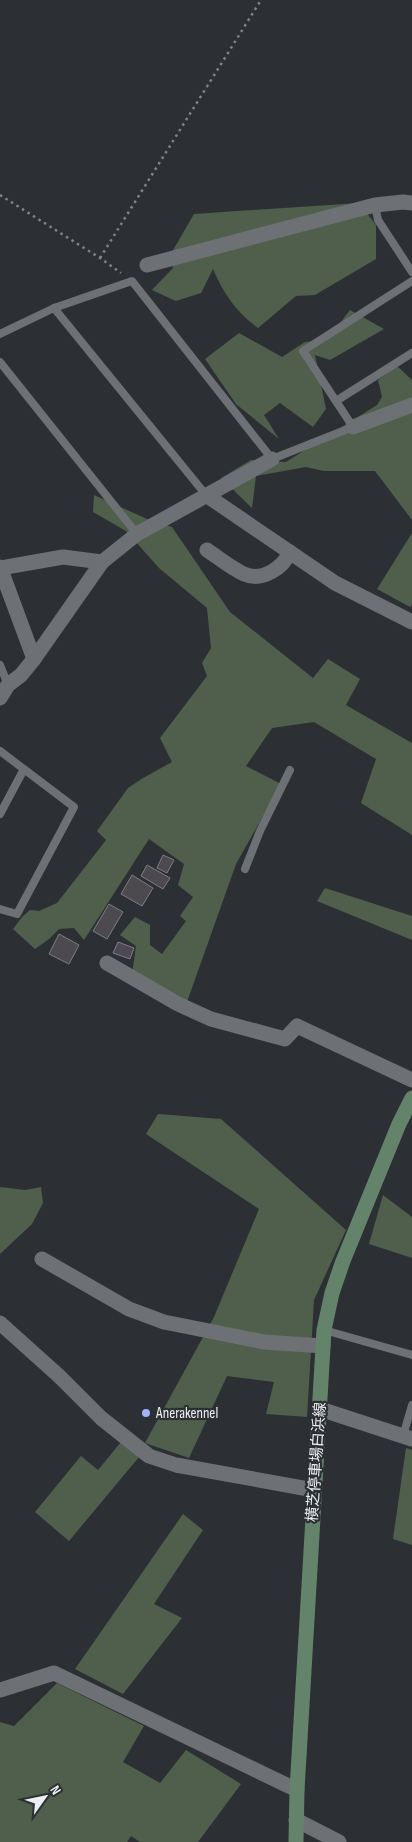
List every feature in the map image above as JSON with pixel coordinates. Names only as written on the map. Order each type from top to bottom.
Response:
[{"type":"main road","name":"横芝停車場白浜線","points":[[296,1842],[297,1790],[324,1330],[332,1293],[343,1261],[399,1124],[412,1098]]},
{"type":"street","points":[[147,265],[375,205],[412,203]]},
{"type":"street","points":[[353,428],[412,405]]},
{"type":"street","points":[[2,689],[21,676],[102,562],[137,534],[272,459]]},
{"type":"street","points":[[206,495],[335,583],[412,622]]},
{"type":"street","points":[[207,550],[246,575],[272,572],[286,562],[290,552]]},
{"type":"street","points":[[34,659],[0,568],[62,557],[102,562]]},
{"type":"street","points":[[107,963],[178,1004],[211,1019],[285,1039],[297,1026],[412,1080]]},
{"type":"street","points":[[42,1258],[129,1309],[164,1322],[264,1342],[323,1346]]},
{"type":"street","points":[[0,1323],[59,1376],[101,1418],[149,1456],[176,1465],[314,1490]]},
{"type":"street","points":[[320,1409],[407,1438]]},
{"type":"street","points":[[0,1690],[54,1673],[297,1790]]},
{"type":"street","points":[[296,1820],[339,1842]]},
{"type":"lane","points":[[375,205],[378,220],[412,272]]},
{"type":"lane","points":[[0,334],[54,308],[132,281],[272,459],[353,428],[303,351],[412,281]]},
{"type":"lane","points":[[54,308],[206,495]]},
{"type":"lane","points":[[336,401],[412,353]]},
{"type":"lane","points":[[0,362],[137,534]]},
{"type":"lane","points":[[0,665],[2,689]]},
{"type":"lane","points":[[0,751],[74,807],[17,914],[0,909]]},
{"type":"lane","points":[[0,814],[24,769]]},
{"type":"lane","points":[[246,869],[260,831],[290,770]]},
{"type":"lane","points":[[324,1330],[412,1355]]},
{"type":"lane","points":[[407,1438],[412,1405]]},
{"type":"path","points":[[100,258],[261,0]]},
{"type":"path","points":[[0,194],[100,258],[132,281]]},
{"type":"green space","points":[[359,203],[376,225],[376,259],[315,295],[296,296],[258,328],[231,302],[213,269],[201,293],[176,301],[152,290],[173,268],[169,257],[194,214]]},
{"type":"green space","points":[[350,310],[384,329],[330,360],[315,355],[326,409],[313,427],[280,403],[264,415],[279,439],[236,404],[205,359],[239,333],[282,357],[305,342],[327,340]]},
{"type":"green space","points":[[397,366],[412,380],[412,520],[375,471],[324,471],[306,467],[256,476],[252,508],[221,478],[251,460],[286,462],[377,405],[382,397],[378,380]]},
{"type":"green space","points":[[94,495],[147,519],[172,527],[230,612],[313,678],[328,659],[360,679],[346,705],[412,743],[412,835],[361,803],[376,759],[314,722],[272,728],[246,766],[281,784],[236,864],[187,1002],[132,974],[136,946],[120,935],[135,917],[150,925],[150,945],[162,954],[186,921],[180,916],[193,897],[178,885],[184,864],[149,839],[84,940],[74,928],[59,929],[35,949],[13,929],[30,910],[39,911],[57,903],[106,840],[97,831],[128,788],[172,762],[160,738],[207,676],[202,663],[211,648],[207,608],[159,568],[126,531],[93,512]]},
{"type":"green space","points":[[412,533],[412,604],[410,607],[377,589]]},
{"type":"green space","points":[[325,888],[412,916],[412,940],[317,901]]},
{"type":"green space","points":[[158,1114],[221,1119],[346,1230],[314,1300],[307,1417],[266,1414],[274,1382],[227,1376],[189,1458],[145,1443],[214,1317],[259,1209],[146,1134]]},
{"type":"green space","points":[[0,1187],[25,1190],[41,1187],[43,1203],[32,1224],[0,1254]]},
{"type":"green space","points":[[383,1195],[412,1217],[412,1258],[369,1244]]},
{"type":"green space","points":[[121,1442],[139,1457],[69,1541],[35,1512],[81,1456],[98,1470]]},
{"type":"green space","points":[[406,1448],[412,1450],[412,1545],[393,1539]]},
{"type":"green space","points":[[183,1514],[203,1530],[154,1604],[182,1618],[123,1694],[75,1669]]},
{"type":"green space","points":[[57,1683],[144,1726],[123,1762],[160,1783],[186,1750],[241,1784],[198,1842],[140,1842],[131,1836],[127,1842],[0,1842],[0,1722],[14,1726]]},
{"type":"building","points":[[163,855],[174,860],[167,873],[157,868]]},
{"type":"building","points":[[147,865],[170,878],[163,889],[141,876]]},
{"type":"building","points":[[132,875],[153,888],[142,906],[121,894]]},
{"type":"building","points":[[109,904],[123,912],[107,939],[93,931]]},
{"type":"building","points":[[59,934],[79,945],[69,964],[49,954]]},
{"type":"building","points":[[118,942],[134,948],[130,959],[113,953]]},
{"type":"place","name":"Anerakennel","points":[[146,1413]]}]
